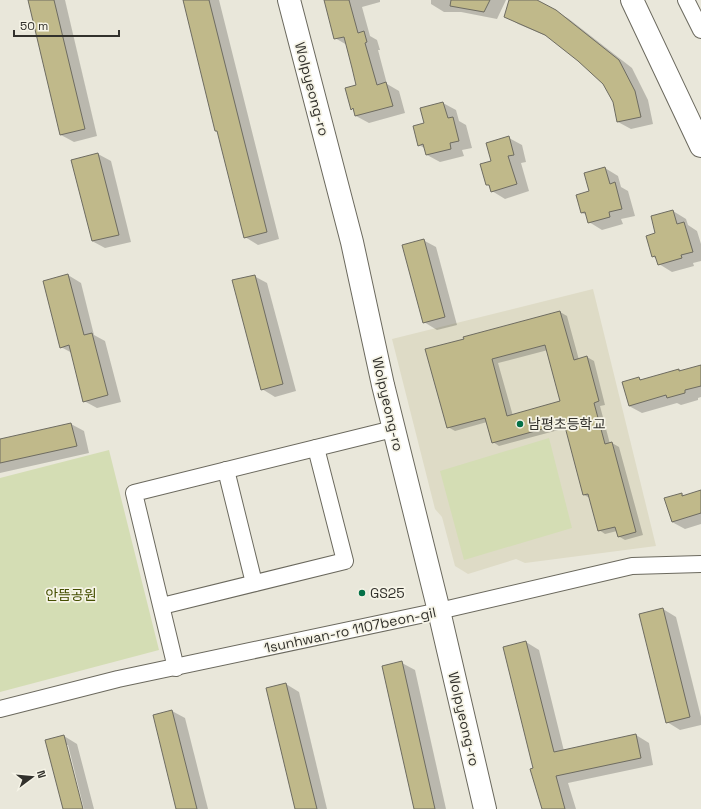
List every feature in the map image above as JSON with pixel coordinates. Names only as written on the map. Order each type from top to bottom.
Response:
[{"type":"street","name":"Wolpyeong-ro","points":[[289,0],[352,242],[383,385],[486,809]]},
{"type":"street","points":[[632,0],[701,146]]},
{"type":"street","points":[[686,0],[701,30]]},
{"type":"street","points":[[176,668],[134,493],[394,429]]},
{"type":"street","points":[[162,606],[344,561],[316,448]]},
{"type":"street","points":[[226,470],[254,583]]},
{"type":"street","name":"1sunhwan-ro 1107beon-gil","points":[[0,709],[118,679],[176,668],[439,611],[632,566],[701,564]]},
{"type":"shaded area","name":"남평초등학교","points":[[593,289],[656,546],[525,563],[516,559],[468,574],[455,566],[442,517],[435,509],[392,339]]},
{"type":"green space","points":[[549,438],[572,528],[464,560],[440,471]]},
{"type":"green space","name":"안뜸공원","points":[[109,450],[159,650],[0,692],[0,478]]},
{"type":"building","points":[[28,0],[54,0],[85,129],[60,135]]},
{"type":"building","points":[[183,0],[209,0],[267,232],[244,238],[217,131],[215,131]]},
{"type":"building","points":[[324,0],[349,0],[358,33],[364,31],[367,42],[365,43],[377,85],[386,82],[393,106],[355,116],[353,108],[351,110],[345,88],[356,85],[352,68],[344,37],[334,39]]},
{"type":"building","points":[[451,0],[490,0],[484,12],[450,6]]},
{"type":"building","points":[[509,0],[537,0],[556,10],[619,60],[635,91],[641,117],[617,122],[613,102],[603,84],[578,61],[545,35],[504,17]]},
{"type":"building","points":[[443,102],[448,118],[453,117],[459,141],[450,143],[451,149],[426,155],[423,144],[418,146],[413,126],[424,123],[420,108]]},
{"type":"building","points":[[509,136],[514,155],[508,156],[517,184],[491,192],[489,185],[486,185],[480,164],[491,161],[486,143]]},
{"type":"building","points":[[98,153],[119,235],[92,241],[71,160]]},
{"type":"building","points":[[605,167],[610,184],[615,182],[622,209],[609,212],[610,217],[588,223],[585,212],[581,213],[576,195],[589,191],[584,173]]},
{"type":"building","points":[[673,210],[677,224],[684,222],[693,252],[681,255],[682,258],[658,265],[655,256],[652,257],[646,236],[655,233],[651,216]]},
{"type":"building","points":[[424,239],[445,317],[423,323],[402,245]]},
{"type":"building","points":[[68,274],[84,335],[92,333],[108,395],[83,402],[69,345],[60,348],[43,281]]},
{"type":"building","points":[[255,275],[283,384],[261,390],[232,280]]},
{"type":"building","points":[[560,311],[574,360],[587,356],[599,401],[594,403],[605,444],[612,442],[636,532],[618,537],[615,527],[598,531],[588,494],[583,495],[564,423],[492,443],[485,418],[447,428],[425,349],[464,339],[463,337]],"holes":[[[545,345],[560,401],[507,416],[492,359]]]},
{"type":"building","points":[[701,365],[701,386],[685,390],[685,393],[667,398],[666,395],[629,406],[622,382],[639,377],[640,380],[679,369],[679,371]]},
{"type":"building","points":[[71,423],[77,446],[0,463],[0,439]]},
{"type":"building","points":[[701,490],[701,513],[672,522],[664,498],[682,493],[682,496]]},
{"type":"building","points":[[663,608],[690,717],[666,723],[639,614]]},
{"type":"building","points":[[526,641],[554,752],[636,734],[641,758],[556,776],[565,809],[542,809],[530,769],[533,768],[503,647]]},
{"type":"building","points":[[402,661],[435,809],[414,809],[382,666]]},
{"type":"building","points":[[286,683],[317,809],[295,809],[266,688]]},
{"type":"building","points":[[172,710],[197,809],[176,809],[153,715]]},
{"type":"building","points":[[64,735],[83,809],[63,809],[45,740]]},
{"type":"place","name":"남평초등학교","points":[[520,424]]},
{"type":"place","name":"GS25","points":[[362,593]]}]
